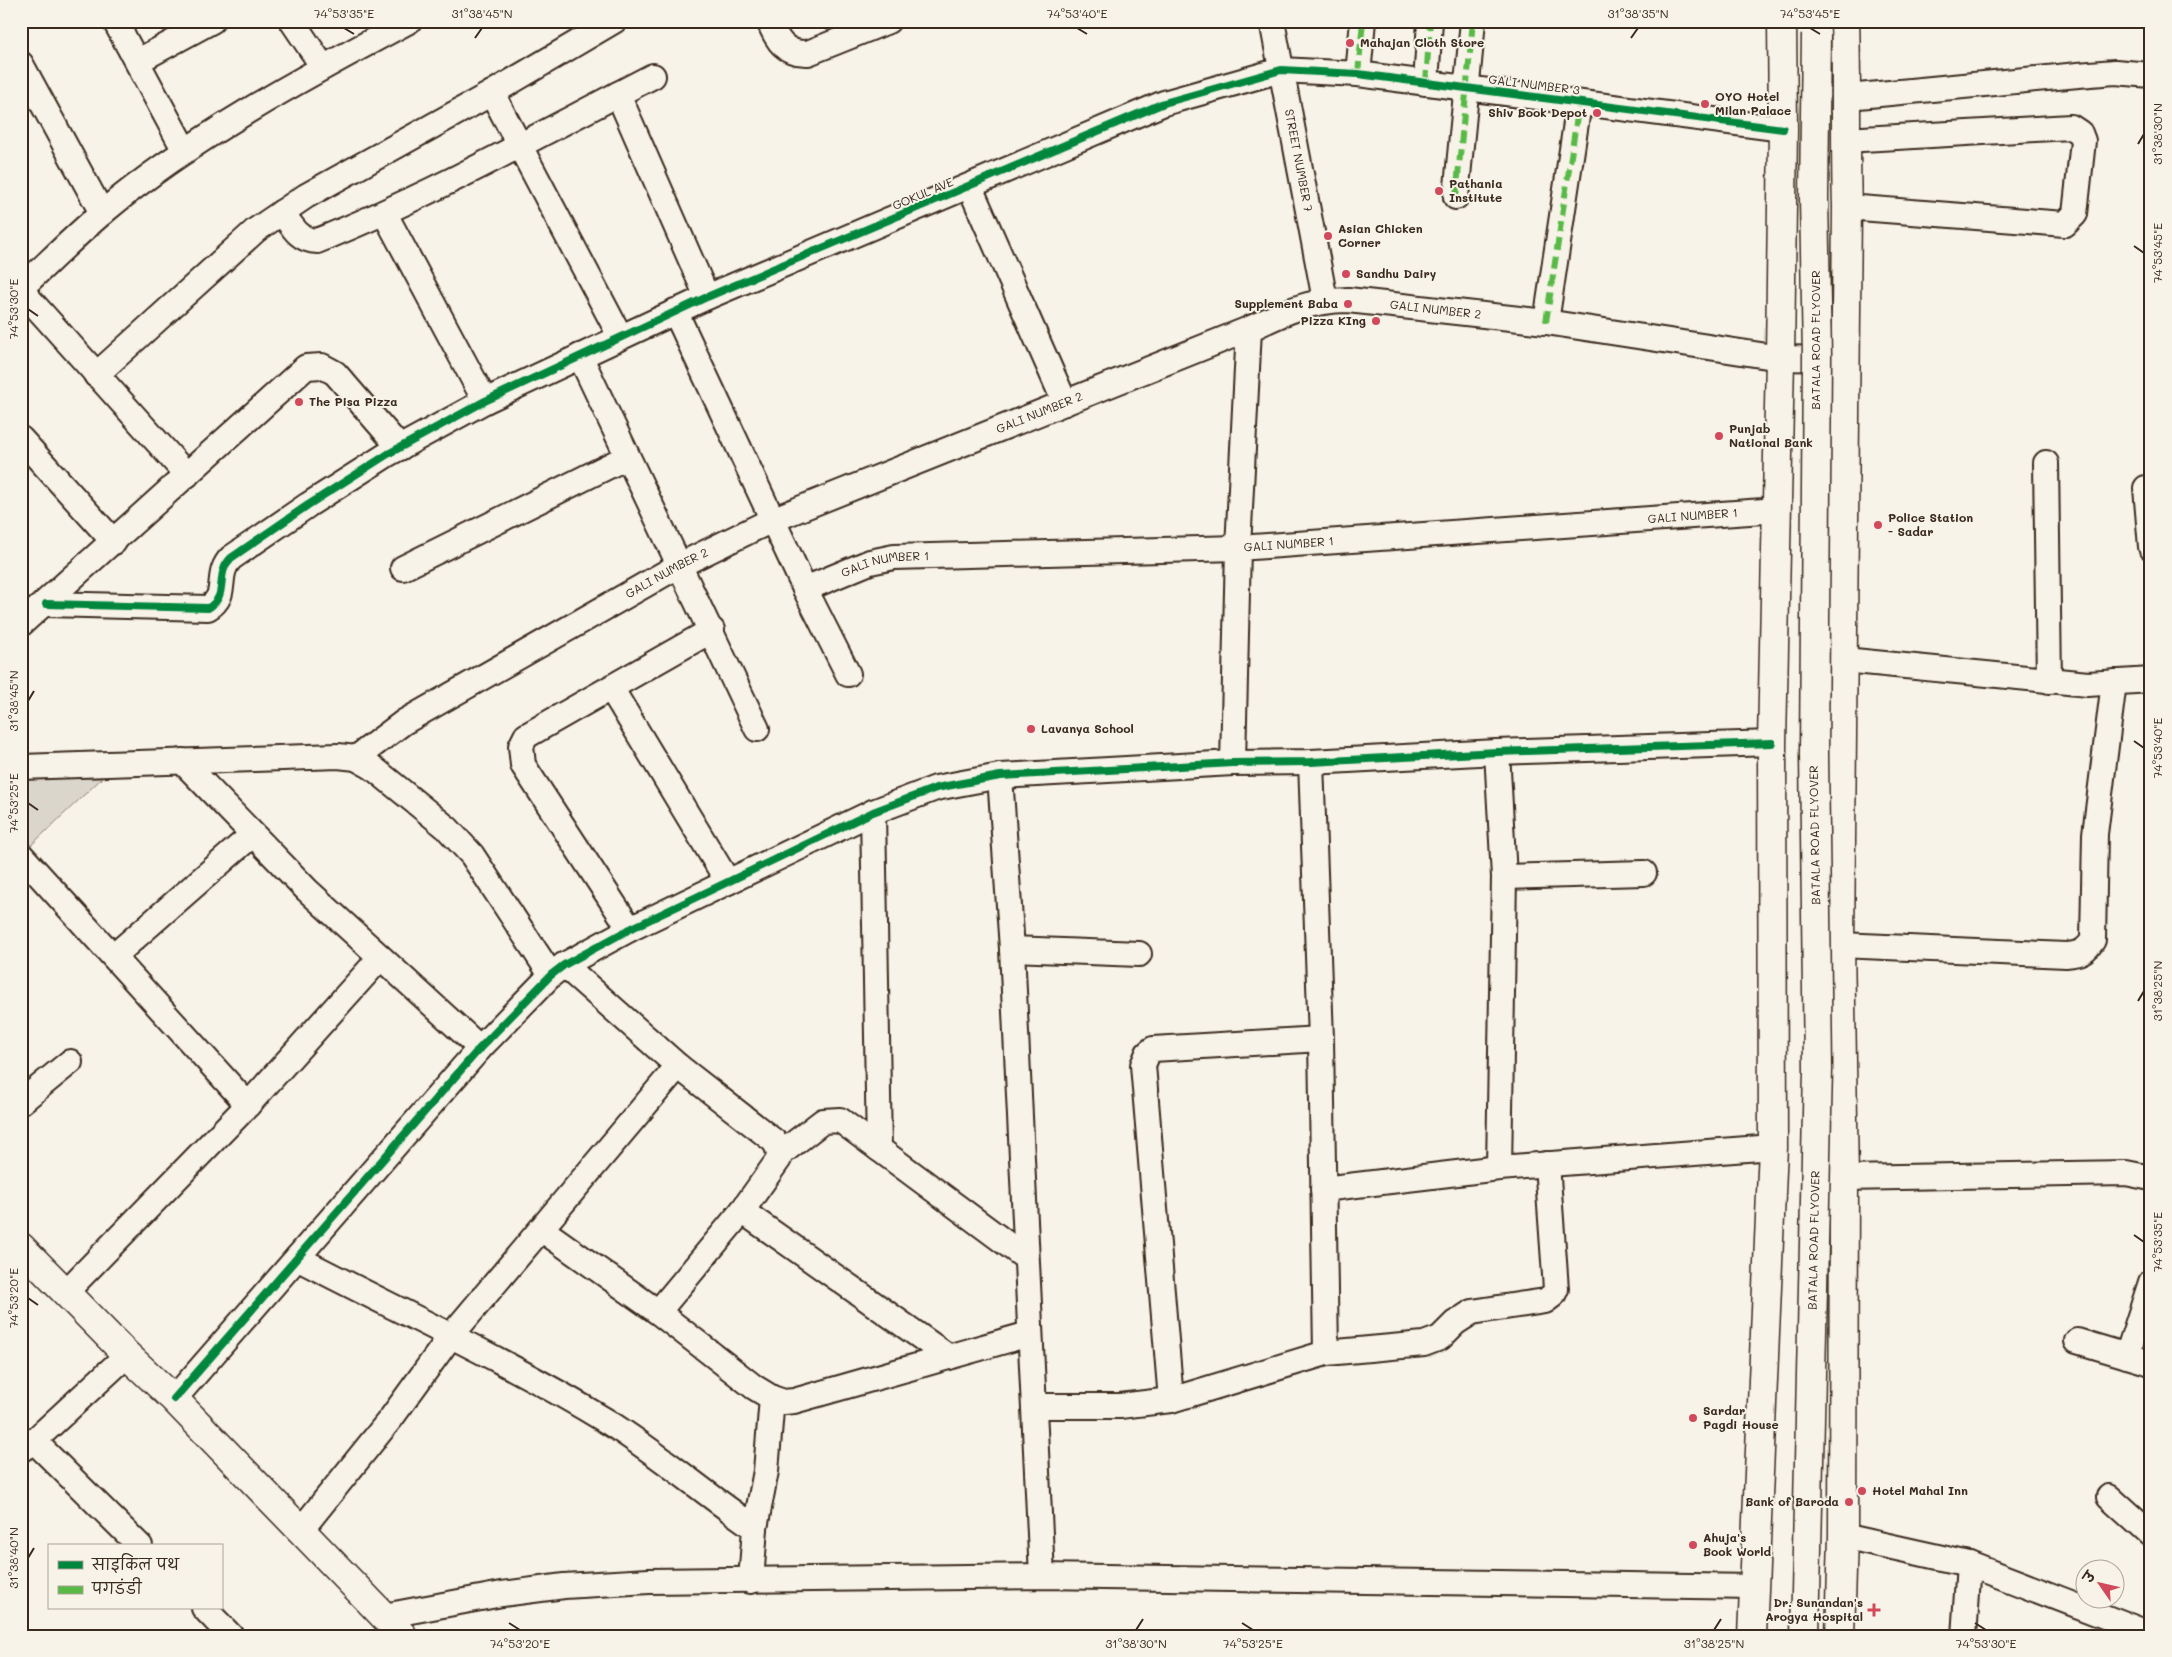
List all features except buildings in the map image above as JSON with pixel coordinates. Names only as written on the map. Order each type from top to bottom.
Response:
[{"type":"main road","points":[[1752,1636],[1773,1148],[1772,743],[1778,510],[1783,128],[1782,21]]},
{"type":"main road","points":[[1840,1636],[1843,1536],[1844,1178],[1840,945],[1847,207],[1845,140],[1848,97],[1845,21]]},
{"type":"main road","name":"BATALA ROAD FLYOVER","points":[[1805,1636],[1818,1069],[1814,754],[1817,366],[1814,198],[1815,26]]},
{"type":"main road","points":[[21,1247],[127,1355],[174,1399],[403,1636]]},
{"type":"street","points":[[115,21],[185,151]]},
{"type":"street","points":[[138,61],[212,21]]},
{"type":"street","points":[[292,21],[323,67]]},
{"type":"street","points":[[187,475],[21,289],[102,213],[185,151],[323,67],[409,21]]},
{"type":"street","points":[[96,375],[256,230],[282,212],[306,196],[492,93],[614,21]]},
{"type":"street","points":[[768,21],[782,44],[790,52],[797,53],[808,53],[888,21]]},
{"type":"street","name":"STREET NUMBER 7","points":[[1272,21],[1325,300]]},
{"type":"street","points":[[1358,74],[1363,21]]},
{"type":"street","points":[[1426,83],[1430,21]]},
{"type":"street","points":[[1456,198],[1473,21]]},
{"type":"street","points":[[21,64],[102,213]]},
{"type":"street","name":"GALI NUMBER 3","points":[[1281,70],[1358,74],[1783,128]]},
{"type":"street","name":"GOKUL AVE","points":[[46,604],[208,608],[216,604],[221,596],[222,570],[231,558],[308,505],[400,448],[485,401],[675,311],[1164,103],[1281,70]]},
{"type":"street","points":[[1848,97],[2115,72],[2151,75]]},
{"type":"street","points":[[282,212],[300,237],[308,241],[317,241],[385,214],[520,147],[653,76]]},
{"type":"street","points":[[492,93],[620,336]]},
{"type":"street","points":[[618,94],[708,297]]},
{"type":"street","points":[[1546,322],[1579,102]]},
{"type":"street","points":[[1845,140],[2071,127],[2080,133],[2083,141],[2076,214],[2065,224],[1847,207]]},
{"type":"street","points":[[970,187],[1065,403]]},
{"type":"street","points":[[385,214],[485,401]]},
{"type":"street","name":"GALI NUMBER 2","points":[[356,758],[404,722],[678,566],[772,520],[1249,329],[1300,306],[1325,300],[1348,300],[1546,322],[1780,358],[1846,360]]},
{"type":"street","points":[[675,311],[772,520],[848,674]]},
{"type":"street","points":[[1233,763],[1238,548],[1249,329]]},
{"type":"street","points":[[580,356],[678,566],[712,630],[758,729]]},
{"type":"street","points":[[21,624],[46,604],[297,374],[313,365],[322,366],[336,373],[400,448]]},
{"type":"street","points":[[21,439],[114,542]]},
{"type":"street","points":[[403,568],[627,458]]},
{"type":"street","points":[[2046,462],[2049,681]]},
{"type":"street","points":[[2146,488],[2151,547]]},
{"type":"street","name":"GALI NUMBER 1","points":[[805,588],[870,562],[894,557],[1238,548],[1778,510]]},
{"type":"street","points":[[630,929],[523,765],[520,754],[521,746],[526,736],[712,630]]},
{"type":"street","points":[[1844,660],[2088,684],[2151,680]]},
{"type":"street","points":[[1840,945],[2066,955],[2080,954],[2088,948],[2093,940],[2094,834],[2114,682]]},
{"type":"street","points":[[611,688],[728,882]]},
{"type":"street","points":[[174,1399],[480,1048],[557,970],[630,929],[872,812],[936,788],[1000,776],[1233,763],[1311,762],[1497,752],[1772,743]]},
{"type":"street","points":[[1497,752],[1504,877],[1499,1168]]},
{"type":"street","points":[[21,767],[338,756],[356,758],[372,767],[447,828],[472,855],[557,970],[774,1141],[779,1159],[742,1211],[658,1312]]},
{"type":"street","points":[[182,761],[252,835],[380,958],[480,1048]]},
{"type":"street","points":[[1311,762],[1321,1039],[1326,1353]]},
{"type":"street","points":[[1000,776],[1012,949],[1042,1576]]},
{"type":"street","points":[[872,812],[880,1149]]},
{"type":"street","points":[[114,956],[252,835]]},
{"type":"street","points":[[21,855],[248,1105]]},
{"type":"street","points":[[1504,877],[1644,873]]},
{"type":"street","points":[[1012,949],[1139,954]]},
{"type":"street","points":[[65,1293],[248,1105],[380,958]]},
{"type":"street","points":[[1171,1400],[1143,1065],[1145,1059],[1153,1049],[1321,1039]]},
{"type":"street","points":[[21,1102],[70,1062]]},
{"type":"street","points":[[301,1530],[392,1418],[450,1337],[678,1066]]},
{"type":"street","points":[[779,1155],[823,1122],[833,1119],[840,1120],[1026,1258]]},
{"type":"street","points":[[1323,1189],[1499,1168],[1773,1148]]},
{"type":"street","points":[[1035,1406],[1120,1406],[1171,1400],[1326,1353],[1424,1344],[1440,1338],[1455,1323],[1472,1312],[1550,1299],[1556,1289],[1547,1164]]},
{"type":"street","points":[[1844,1178],[2126,1173],[2151,1178]]},
{"type":"street","points":[[742,1211],[949,1357]]},
{"type":"street","points":[[541,1229],[658,1312],[754,1387],[772,1398],[784,1402],[794,1401],[1029,1334]]},
{"type":"street","points":[[297,1258],[534,1378],[609,1423],[727,1506],[755,1528]]},
{"type":"street","points":[[2127,1356],[2151,1282]]},
{"type":"street","points":[[2077,1341],[2151,1363]]},
{"type":"street","points":[[127,1355],[28,1445],[138,1544]]},
{"type":"street","points":[[751,1581],[755,1528],[766,1471],[772,1398]]},
{"type":"street","points":[[2109,1497],[2151,1535]]},
{"type":"street","points":[[1843,1536],[1969,1564],[2151,1634]]},
{"type":"street","points":[[1964,1636],[1969,1564]]},
{"type":"street","points":[[384,1616],[502,1594],[564,1586],[649,1581],[1042,1576],[1754,1587]]},
{"type":"street","points":[[206,1610],[232,1636]]},
{"type":"shaded area","points":[[21,778],[102,778],[25,851],[21,846]]},
{"type":"marked path","points":[[1358,74],[1363,21]]},
{"type":"marked path","points":[[1426,83],[1430,21]]},
{"type":"marked path","points":[[1456,197],[1473,21]]},
{"type":"marked path","points":[[1546,322],[1579,103]]},
{"type":"cycle path","points":[[46,604],[208,608],[215,603],[218,597],[223,571],[231,558],[308,505],[388,454],[485,401],[707,297],[1164,103],[1281,70],[1358,74],[1783,129]]},
{"type":"cycle path","points":[[174,1399],[480,1048],[551,975],[564,965],[630,929],[873,812],[936,788],[1000,776],[1233,763],[1311,762],[1497,752],[1772,743]]},
{"type":"place","name":"Mahajan Cloth Store","points":[[1350,43]]},
{"type":"place","name":"OYO Hotel Milan Palace","points":[[1705,104]]},
{"type":"place","name":"Shiv Book Depot","points":[[1597,113]]},
{"type":"place","name":"Pathania Institute","points":[[1439,191]]},
{"type":"place","name":"Asian Chicken Corner","points":[[1328,236]]},
{"type":"place","name":"Sandhu Dairy","points":[[1346,274]]},
{"type":"place","name":"Supplement Baba","points":[[1348,304]]},
{"type":"place","name":"Pizza KIng","points":[[1376,321]]},
{"type":"place","name":"The Pisa Pizza","points":[[299,402]]},
{"type":"place","name":"Punjab National Bank","points":[[1719,436]]},
{"type":"place","name":"Police Station - Sadar","points":[[1878,525]]},
{"type":"place","name":"Lavanya School","points":[[1031,729]]},
{"type":"place","name":"Sardar Pagdi House","points":[[1693,1418]]},
{"type":"place","name":"Hotel Mahal Inn","points":[[1862,1491]]},
{"type":"place","name":"Bank of Baroda","points":[[1849,1502]]},
{"type":"place","name":"Ahuja's Book World","points":[[1693,1545]]},
{"type":"place","name":"Dr. Sunandan's Arogya Hospital","points":[[1874,1610]]}]
